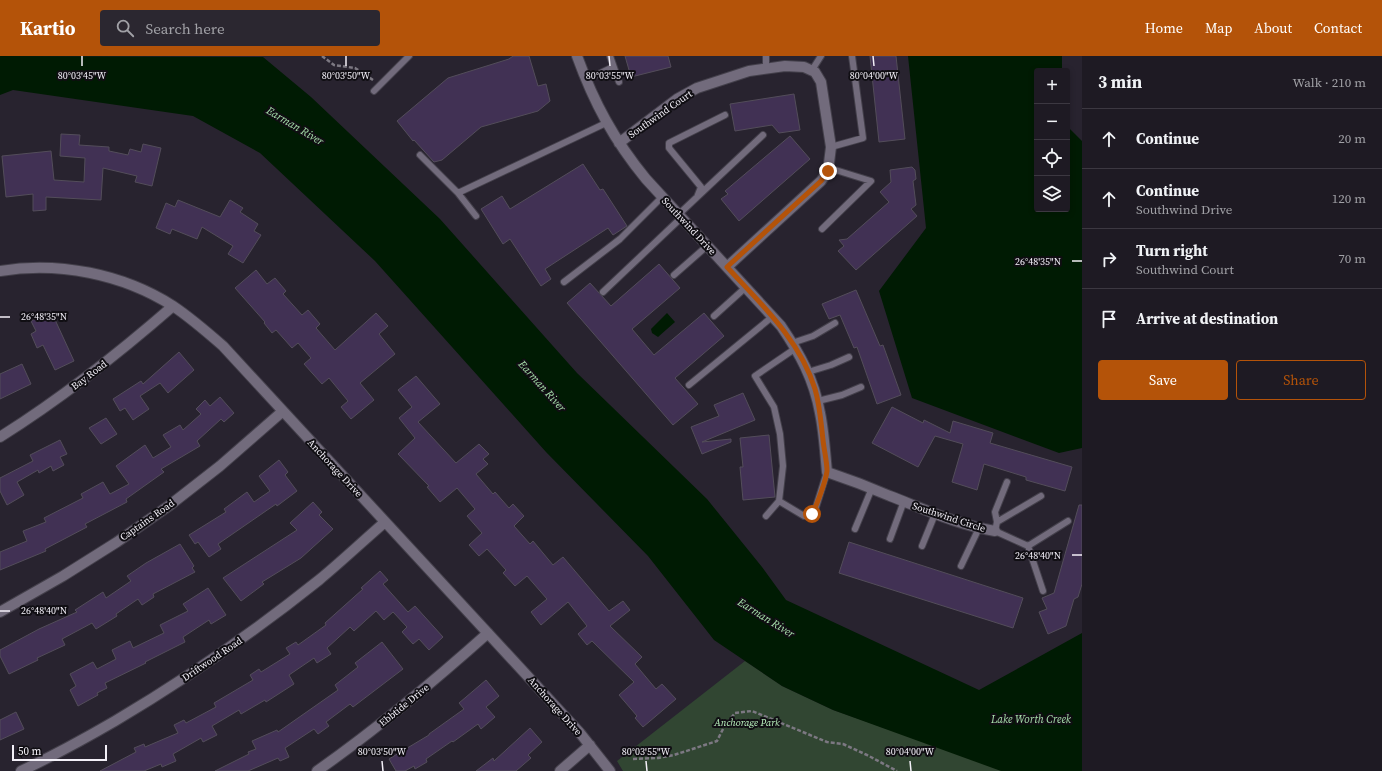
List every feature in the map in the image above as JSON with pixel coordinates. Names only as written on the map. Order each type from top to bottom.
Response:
[{"type":"street","name":"Southwind Drive","points":[[577,56],[586,80],[606,123],[631,161],[662,197],[781,326],[794,345],[808,372],[818,401],[821,414],[827,472]]},
{"type":"street","name":"Southwind Court","points":[[619,143],[677,99],[697,88],[732,75],[766,68],[785,66],[804,67],[812,70]]},
{"type":"street","points":[[727,267],[821,181],[828,171],[831,147],[821,82],[816,72],[812,70]]},
{"type":"street","name":"Anchorage Drive","points":[[0,271],[27,268],[48,268],[79,271],[109,278],[138,288],[173,306],[200,325],[223,346],[488,633],[590,745],[610,771]]},
{"type":"street","name":"Bay Road","points":[[0,437],[36,414],[85,379],[132,342],[173,306]]},
{"type":"street","name":"Captains Road","points":[[0,612],[64,576],[117,542],[170,505],[220,466],[283,411]]},
{"type":"street","points":[[827,472],[904,501]]},
{"type":"street","name":"Southwind Circle","points":[[904,501],[935,514],[979,528],[996,526]]},
{"type":"street","name":"Driftwood Road","points":[[21,771],[90,735],[156,697],[212,660],[267,621],[320,579],[385,522]]},
{"type":"street","name":"Ebbtide Drive","points":[[317,771],[392,715],[488,633]]},
{"type":"street","points":[[560,771],[590,745]]},
{"type":"lane","points":[[374,91],[409,56]]},
{"type":"lane","points":[[610,56],[619,82]]},
{"type":"lane","points":[[766,56],[766,68]]},
{"type":"lane","points":[[812,70],[820,56]]},
{"type":"lane","points":[[831,147],[863,138],[852,56]]},
{"type":"lane","points":[[586,80],[613,67]]},
{"type":"lane","points":[[697,197],[701,187],[669,148],[669,143],[725,115]]},
{"type":"lane","points":[[458,193],[606,123]]},
{"type":"lane","points":[[603,292],[680,216],[697,197],[762,135]]},
{"type":"lane","points":[[420,155],[458,193],[476,216]]},
{"type":"lane","points":[[822,229],[871,181],[829,168]]},
{"type":"lane","points":[[564,282],[620,239],[662,197]]},
{"type":"lane","points":[[674,274],[707,246]]},
{"type":"lane","points":[[714,316],[745,288]]},
{"type":"lane","points":[[689,385],[772,317]]},
{"type":"lane","points":[[766,516],[779,501],[783,466],[780,434],[774,407],[755,376],[794,345],[835,323]]},
{"type":"lane","points":[[808,372],[831,365],[849,357]]},
{"type":"lane","points":[[818,401],[842,395],[861,386]]},
{"type":"lane","points":[[779,501],[804,516],[812,514],[816,507],[827,472]]},
{"type":"lane","points":[[996,526],[995,512],[1007,482]]},
{"type":"lane","points":[[855,529],[872,488]]},
{"type":"lane","points":[[996,526],[1041,496]]},
{"type":"lane","points":[[890,539],[904,501]]},
{"type":"lane","points":[[922,546],[935,514]]},
{"type":"lane","points":[[1028,546],[1068,521]]},
{"type":"lane","points":[[996,526],[1028,546],[1043,591]]},
{"type":"lane","points":[[961,566],[979,528]]},
{"type":"path","points":[[322,56],[334,65],[355,68],[380,84]]},
{"type":"path","points":[[633,759],[658,758],[674,755],[717,741],[724,727],[735,713],[752,711],[827,742],[842,744],[897,771]]},
{"type":"green space","name":"Anchorage Park","points":[[745,661],[782,686],[833,710],[1008,771],[623,771],[617,761]]},
{"type":"water","name":"Lake Worth Creek","points":[[0,56],[263,57],[311,97],[440,219],[577,373],[707,499],[762,567],[786,600],[979,690],[1082,633],[1082,771],[1001,771],[833,710],[782,686],[714,640],[648,556],[546,452],[375,261],[260,153],[193,116],[13,90],[0,95]]},
{"type":"water","points":[[908,56],[1062,56],[1062,68],[1034,68],[1034,212],[1070,212],[1070,129],[1082,141],[1082,448],[1059,453],[912,398],[879,291],[926,228]]},
{"type":"water","points":[[667,313],[675,322],[658,337],[652,333],[651,329]]},
{"type":"building","points":[[513,56],[529,56],[538,86],[546,84],[550,101],[538,111],[481,127],[442,160],[434,162],[414,140],[413,141],[397,121],[448,78],[509,59]]},
{"type":"building","points":[[625,56],[668,56],[671,67],[631,77]]},
{"type":"building","points":[[870,56],[896,56],[905,139],[879,142]]},
{"type":"building","points":[[794,94],[800,130],[779,133],[772,125],[735,131],[730,104]]},
{"type":"building","points":[[61,134],[80,135],[79,145],[109,147],[109,151],[128,155],[130,149],[141,152],[143,144],[161,148],[152,186],[135,182],[137,176],[103,168],[101,200],[46,197],[46,210],[33,211],[33,194],[6,197],[2,156],[51,151],[54,180],[84,182],[85,158],[60,156]]},
{"type":"building","points":[[790,136],[810,159],[739,221],[721,199],[728,194],[725,191]]},
{"type":"building","points":[[583,164],[600,190],[603,189],[627,226],[613,235],[608,228],[545,269],[551,279],[541,286],[510,239],[503,244],[481,209],[502,196],[510,209]]},
{"type":"building","points":[[912,167],[915,170],[916,179],[913,181],[916,205],[911,209],[917,216],[856,270],[838,251],[844,246],[839,240],[847,239],[889,202],[880,192],[891,182],[890,170]]},
{"type":"building","points":[[178,200],[220,217],[230,200],[243,208],[240,212],[258,224],[254,231],[261,235],[243,263],[228,254],[233,246],[202,227],[197,239],[172,229],[170,234],[156,228],[166,203],[175,207]]},
{"type":"building","points":[[659,264],[680,288],[632,329],[654,355],[704,313],[724,336],[675,378],[698,404],[673,425],[567,303],[590,283],[611,306]]},
{"type":"building","points":[[256,270],[267,284],[275,278],[286,291],[283,294],[302,315],[308,310],[320,324],[316,328],[335,350],[376,313],[388,326],[379,334],[395,354],[360,383],[374,400],[351,419],[341,407],[348,401],[329,378],[322,384],[304,364],[311,358],[298,343],[292,348],[276,330],[272,333],[264,323],[265,322],[235,288]]},
{"type":"building","points":[[856,290],[880,346],[883,345],[901,395],[877,404],[857,347],[854,348],[840,315],[829,319],[822,304]]},
{"type":"building","points":[[51,311],[74,361],[55,370],[43,345],[37,348],[31,334],[36,331],[31,321]]},
{"type":"building","points":[[179,352],[194,370],[168,393],[160,383],[140,396],[149,409],[133,420],[125,408],[120,411],[113,399],[141,381],[143,384]]},
{"type":"building","points":[[22,364],[31,384],[0,399],[0,374]]},
{"type":"building","points":[[416,376],[440,404],[418,422],[456,463],[479,444],[489,454],[483,459],[488,464],[476,474],[493,494],[495,492],[509,508],[513,504],[524,516],[514,526],[530,544],[533,541],[553,565],[563,557],[609,611],[623,601],[630,610],[610,626],[642,657],[635,664],[656,689],[662,684],[676,699],[643,727],[635,718],[637,716],[619,695],[634,682],[592,641],[587,645],[578,634],[587,626],[568,602],[541,625],[531,612],[547,599],[527,576],[515,586],[503,573],[506,570],[487,549],[479,556],[469,545],[482,533],[467,516],[475,509],[457,488],[440,502],[427,487],[429,486],[398,454],[415,438],[399,418],[412,407],[398,390]]},
{"type":"building","points":[[743,393],[755,420],[702,442],[731,439],[731,442],[702,454],[691,427],[719,416],[714,405]]},
{"type":"building","points":[[220,397],[234,413],[224,422],[221,419],[197,441],[200,446],[161,469],[164,472],[126,499],[127,502],[85,524],[87,527],[45,549],[46,551],[0,570],[0,552],[27,541],[23,531],[46,522],[44,518],[83,498],[81,494],[103,482],[110,494],[129,484],[116,466],[145,445],[153,458],[171,447],[163,435],[180,425],[183,430],[201,414],[196,409],[205,400],[210,406]]},
{"type":"building","points":[[892,407],[923,423],[924,420],[950,433],[953,421],[993,433],[990,443],[1072,467],[1065,491],[1026,480],[1026,477],[984,464],[977,490],[952,482],[963,444],[935,436],[918,467],[872,443]]},
{"type":"building","points":[[106,418],[117,434],[101,444],[89,428]]},
{"type":"building","points":[[769,435],[775,497],[743,500],[740,467],[743,467],[740,438]]},
{"type":"building","points":[[60,440],[67,454],[60,457],[64,465],[53,471],[51,466],[39,473],[38,470],[17,482],[24,495],[7,505],[0,491],[0,478],[33,461],[30,455]]},
{"type":"building","points":[[279,460],[288,472],[285,475],[297,491],[277,506],[276,504],[218,544],[221,549],[209,557],[198,542],[195,544],[189,535],[226,512],[224,509],[247,492],[254,502],[270,491],[259,476]]},
{"type":"building","points":[[313,502],[322,512],[319,515],[333,529],[301,558],[262,582],[264,584],[241,601],[223,578],[297,530],[290,523]]},
{"type":"building","points":[[1079,505],[1082,505],[1082,584],[1078,597],[1074,599],[1066,626],[1048,634],[1039,612],[1047,609],[1042,598],[1054,593]]},
{"type":"building","points":[[849,542],[1023,598],[1013,628],[839,573]]},
{"type":"building","points":[[180,544],[194,566],[192,568],[195,572],[153,594],[154,597],[142,605],[138,599],[116,614],[117,616],[96,629],[92,623],[62,639],[65,645],[37,658],[38,660],[9,674],[0,656],[0,650],[39,629],[77,612],[75,610],[103,592],[106,598],[131,581],[127,576],[146,563]]},
{"type":"building","points":[[380,571],[388,580],[383,584],[408,612],[415,606],[443,637],[429,650],[419,639],[413,644],[402,632],[407,627],[393,612],[384,620],[376,611],[354,631],[350,627],[327,648],[331,654],[317,663],[314,658],[289,675],[294,684],[266,702],[265,700],[241,714],[239,710],[212,726],[217,735],[203,742],[201,738],[173,754],[176,761],[162,767],[161,764],[144,771],[100,771],[136,752],[134,748],[144,744],[145,747],[178,733],[174,725],[184,720],[186,723],[216,707],[214,703],[253,680],[250,675],[259,669],[261,672],[290,654],[286,648],[296,642],[298,645],[326,625],[325,623],[363,589],[361,588]]},
{"type":"building","points":[[208,588],[226,615],[211,624],[209,620],[183,637],[185,642],[105,683],[107,688],[97,693],[98,695],[78,706],[70,690],[76,686],[70,674],[93,662],[97,669],[116,659],[112,650],[130,641],[133,648],[164,633],[160,625],[188,611],[183,604]]},
{"type":"building","points":[[382,642],[403,669],[353,707],[350,704],[326,722],[329,726],[318,734],[314,729],[285,748],[289,757],[280,761],[278,758],[248,771],[215,771],[256,749],[252,741],[277,730],[278,732],[338,690],[335,685],[358,667],[355,663]]},
{"type":"building","points":[[486,680],[499,696],[486,707],[495,717],[481,729],[478,724],[426,759],[427,762],[415,769],[414,766],[405,771],[396,771],[389,759],[429,735],[464,709],[459,703]]},
{"type":"building","points":[[16,712],[24,729],[0,740],[0,720]]},
{"type":"building","points":[[530,728],[542,742],[528,755],[531,758],[516,771],[476,771],[493,758],[494,761]]},
{"type":"route","points":[[812,514],[816,507],[827,472],[821,414],[814,388],[796,348],[781,326],[727,267],[821,181],[828,171]]},
{"type":"water label","name":"Earman River","points":[[295,126]]},
{"type":"water label","name":"Earman River","points":[[542,386]]},
{"type":"water label","name":"Earman River","points":[[766,618]]}]
